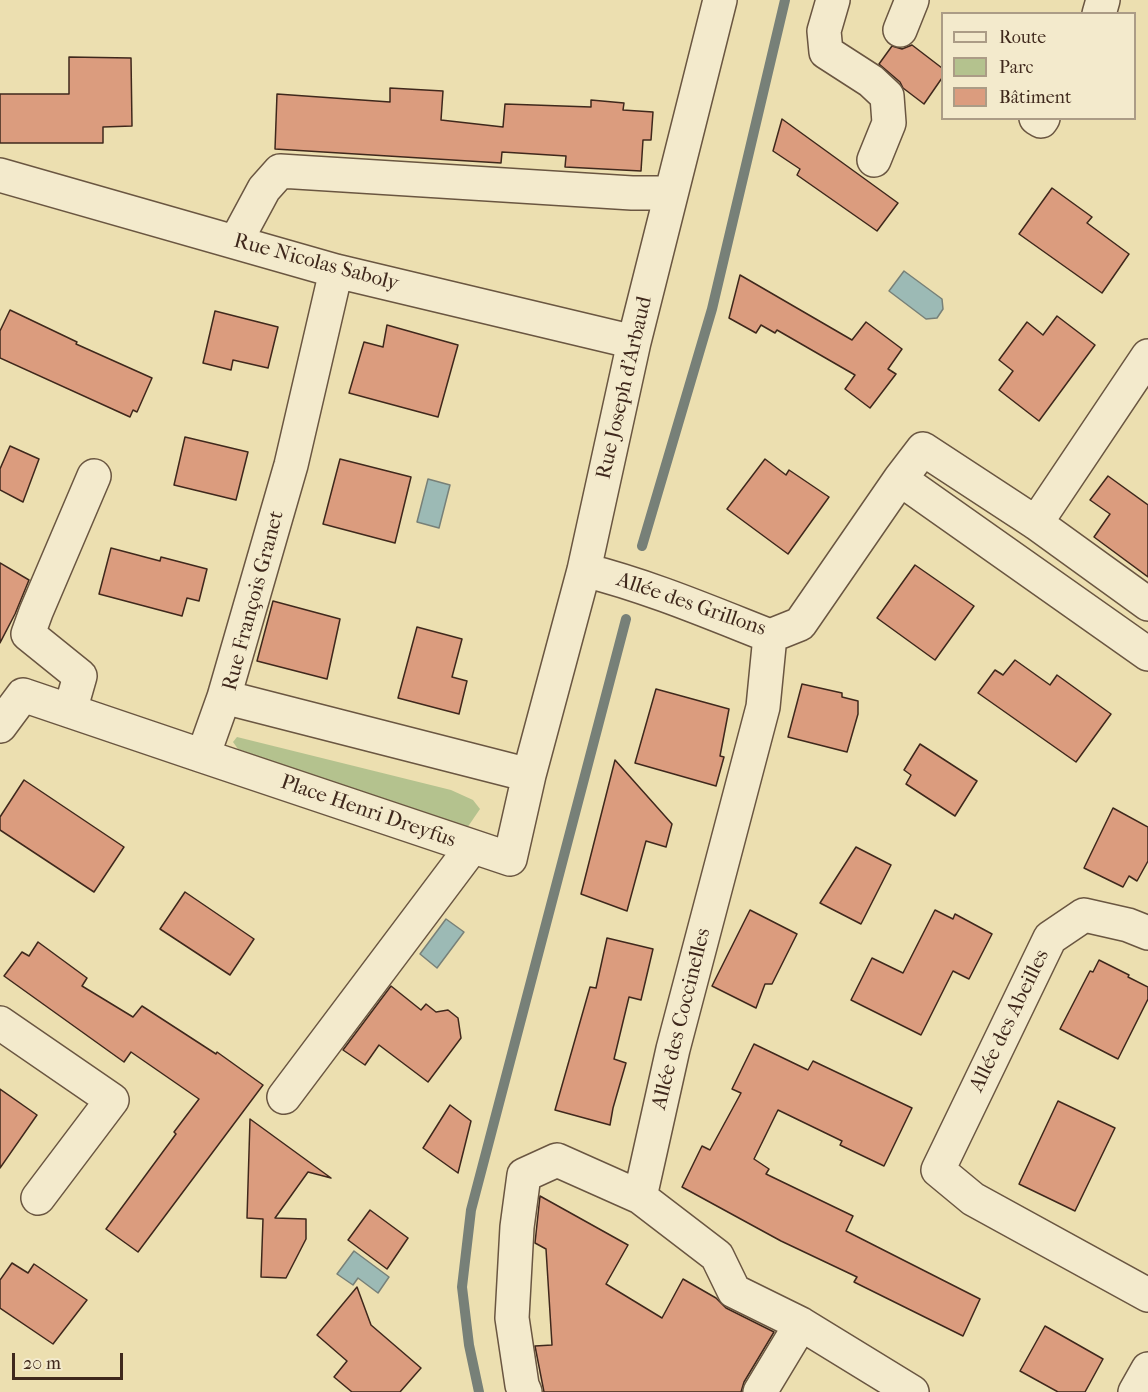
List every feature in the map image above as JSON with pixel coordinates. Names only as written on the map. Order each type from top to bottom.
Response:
[{"type":"street","name":"Rue Joseph d'Arbaud","points":[[529,775],[585,570],[634,342],[720,0]]},
{"type":"street","points":[[833,0],[824,31],[826,52],[871,81],[887,96],[889,123],[874,160]]},
{"type":"street","points":[[900,30],[912,0]]},
{"type":"street","points":[[236,241],[264,189],[280,171],[632,193],[671,193]]},
{"type":"street","name":"Rue Nicolas Saboly","points":[[0,175],[336,270],[634,342]]},
{"type":"street","name":"Rue François Granet","points":[[336,270],[291,465],[224,697],[529,775]]},
{"type":"street","points":[[1036,523],[1148,356]]},
{"type":"street","name":"Allée des Grillons","points":[[585,570],[683,602],[770,636],[800,624],[923,449],[1036,523],[1148,604]]},
{"type":"street","points":[[70,711],[80,676],[28,634],[94,476]]},
{"type":"street","points":[[900,479],[1148,654]]},
{"type":"street","name":"Allée des Coccinelles","points":[[640,1197],[673,1049],[763,707],[770,636]]},
{"type":"street","name":"Place Henri Dreyfus","points":[[0,726],[23,695],[510,859],[529,775]]},
{"type":"street","points":[[203,756],[224,697]]},
{"type":"street","points":[[284,1097],[472,846]]},
{"type":"street","name":"Allée des Abeilles","points":[[1148,933],[1084,915],[1050,938],[938,1170],[973,1199],[1148,1295]]},
{"type":"street","points":[[0,1023],[112,1100],[38,1198]]},
{"type":"street","points":[[525,1392],[512,1318],[516,1227],[524,1175],[557,1160],[640,1197],[717,1256],[734,1291],[801,1324],[912,1392]]},
{"type":"street","points":[[760,1392],[801,1324]]},
{"type":"street","points":[[784,1352],[785,1392]]},
{"type":"street","points":[[1135,1392],[1148,1369]]},
{"type":"green space","points":[[237,737],[451,790],[473,800],[480,809],[467,828],[454,831],[238,749],[233,742]]},
{"type":"water","points":[[904,271],[942,299],[943,309],[937,318],[926,319],[889,291]]},
{"type":"water","points":[[428,479],[450,485],[439,528],[417,522]]},
{"type":"water","points":[[446,919],[464,932],[437,968],[420,954]]},
{"type":"water","points":[[354,1251],[389,1277],[378,1293],[358,1278],[353,1285],[337,1274]]},
{"type":"building","points":[[912,45],[941,67],[941,79],[924,104],[903,88],[900,82],[879,64],[892,46],[902,49]]},
{"type":"building","points":[[69,57],[131,58],[132,126],[103,127],[103,143],[0,143],[0,94],[69,94]]},
{"type":"building","points":[[390,88],[443,91],[441,120],[503,127],[505,104],[591,107],[591,100],[624,103],[623,110],[653,112],[651,140],[643,140],[641,171],[565,167],[566,156],[502,152],[501,163],[275,149],[277,94],[390,102]]},
{"type":"building","points":[[782,119],[898,203],[877,231],[797,175],[800,169],[773,151]]},
{"type":"building","points":[[1052,188],[1092,217],[1087,223],[1129,254],[1102,293],[1019,234]]},
{"type":"building","points":[[740,275],[852,340],[866,322],[902,349],[888,369],[896,374],[870,408],[845,389],[855,375],[777,330],[775,333],[761,325],[756,333],[729,318]]},
{"type":"building","points":[[10,310],[77,342],[76,344],[152,378],[137,412],[133,410],[130,417],[0,358],[0,331]]},
{"type":"building","points":[[215,311],[278,327],[268,368],[233,360],[231,370],[203,363]]},
{"type":"building","points":[[1057,316],[1095,345],[1039,421],[999,390],[1013,371],[999,360],[1027,322],[1043,335]]},
{"type":"building","points":[[387,325],[458,345],[438,417],[349,393],[364,342],[383,347]]},
{"type":"building","points":[[185,437],[248,452],[236,500],[174,485]]},
{"type":"building","points":[[10,446],[39,459],[23,502],[0,490],[0,469]]},
{"type":"building","points":[[340,459],[411,477],[395,543],[323,524]]},
{"type":"building","points":[[765,459],[786,475],[789,470],[829,497],[788,554],[727,509]]},
{"type":"building","points":[[1108,476],[1148,505],[1148,577],[1094,537],[1110,514],[1090,500]]},
{"type":"building","points":[[111,548],[160,561],[161,557],[207,569],[199,601],[187,598],[182,616],[99,594]]},
{"type":"building","points":[[0,563],[29,580],[0,643]]},
{"type":"building","points":[[915,565],[974,606],[935,660],[877,618]]},
{"type":"building","points":[[273,601],[340,619],[327,679],[257,661]]},
{"type":"building","points":[[417,627],[462,639],[452,677],[467,681],[459,714],[398,698]]},
{"type":"building","points":[[1015,660],[1050,685],[1057,675],[1111,714],[1076,762],[978,693],[995,670],[1003,675]]},
{"type":"building","points":[[802,684],[842,693],[842,697],[858,701],[858,714],[847,752],[788,737]]},
{"type":"building","points":[[656,689],[729,709],[720,756],[724,757],[716,786],[635,763]]},
{"type":"building","points":[[920,744],[977,781],[955,816],[906,784],[911,775],[904,770]]},
{"type":"building","points":[[615,760],[672,824],[666,847],[646,841],[627,911],[581,894]]},
{"type":"building","points":[[24,780],[124,847],[94,892],[0,830],[0,817]]},
{"type":"building","points":[[1113,808],[1148,827],[1148,861],[1137,881],[1129,876],[1123,887],[1084,868]]},
{"type":"building","points":[[856,847],[891,865],[861,924],[820,903]]},
{"type":"building","points":[[185,892],[254,939],[230,975],[160,929]]},
{"type":"building","points":[[750,910],[797,934],[772,984],[765,984],[756,1008],[712,986]]},
{"type":"building","points":[[935,910],[953,919],[955,914],[992,934],[969,979],[953,971],[921,1035],[851,1000],[872,958],[903,973]]},
{"type":"building","points":[[607,938],[653,949],[641,1000],[629,997],[614,1059],[626,1063],[610,1125],[555,1110],[590,987],[596,988]]},
{"type":"building","points":[[38,942],[87,978],[82,986],[133,1017],[142,1006],[216,1054],[217,1052],[263,1085],[138,1252],[106,1229],[199,1099],[131,1052],[124,1062],[4,976],[22,952],[29,956]]},
{"type":"building","points":[[1099,960],[1148,987],[1148,999],[1118,1059],[1060,1029],[1090,971],[1093,972]]},
{"type":"building","points":[[391,986],[421,1010],[426,1004],[436,1012],[448,1010],[458,1018],[461,1038],[428,1082],[379,1045],[365,1065],[343,1050]]},
{"type":"building","points":[[754,1044],[808,1070],[813,1061],[912,1108],[884,1166],[840,1145],[842,1141],[778,1110],[754,1159],[769,1169],[766,1174],[853,1216],[846,1231],[980,1299],[963,1336],[854,1282],[857,1277],[781,1241],[682,1187],[702,1146],[710,1150],[741,1093],[732,1089]]},
{"type":"building","points":[[0,1089],[37,1115],[0,1168]]},
{"type":"building","points":[[1058,1101],[1115,1128],[1075,1211],[1019,1184]]},
{"type":"building","points":[[450,1105],[471,1121],[458,1173],[423,1148]]},
{"type":"building","points":[[250,1119],[331,1178],[308,1172],[275,1218],[306,1219],[306,1239],[286,1278],[261,1277],[263,1219],[247,1218]]},
{"type":"building","points":[[540,1196],[628,1245],[606,1284],[662,1318],[683,1279],[716,1298],[726,1308],[774,1332],[744,1382],[741,1392],[544,1392],[535,1346],[552,1345],[546,1249],[535,1243]]},
{"type":"building","points":[[370,1210],[408,1238],[387,1269],[348,1240]]},
{"type":"building","points":[[12,1263],[28,1273],[34,1264],[87,1300],[53,1344],[0,1308],[0,1280]]},
{"type":"building","points":[[357,1287],[371,1325],[421,1368],[400,1392],[352,1392],[334,1377],[347,1361],[317,1335]]},
{"type":"building","points":[[1045,1326],[1103,1359],[1085,1392],[1058,1392],[1020,1371]]},
{"type":"waterway","points":[[642,546],[712,309],[785,0]]},
{"type":"waterway","points":[[479,1392],[469,1345],[462,1287],[471,1210],[626,619]]}]
